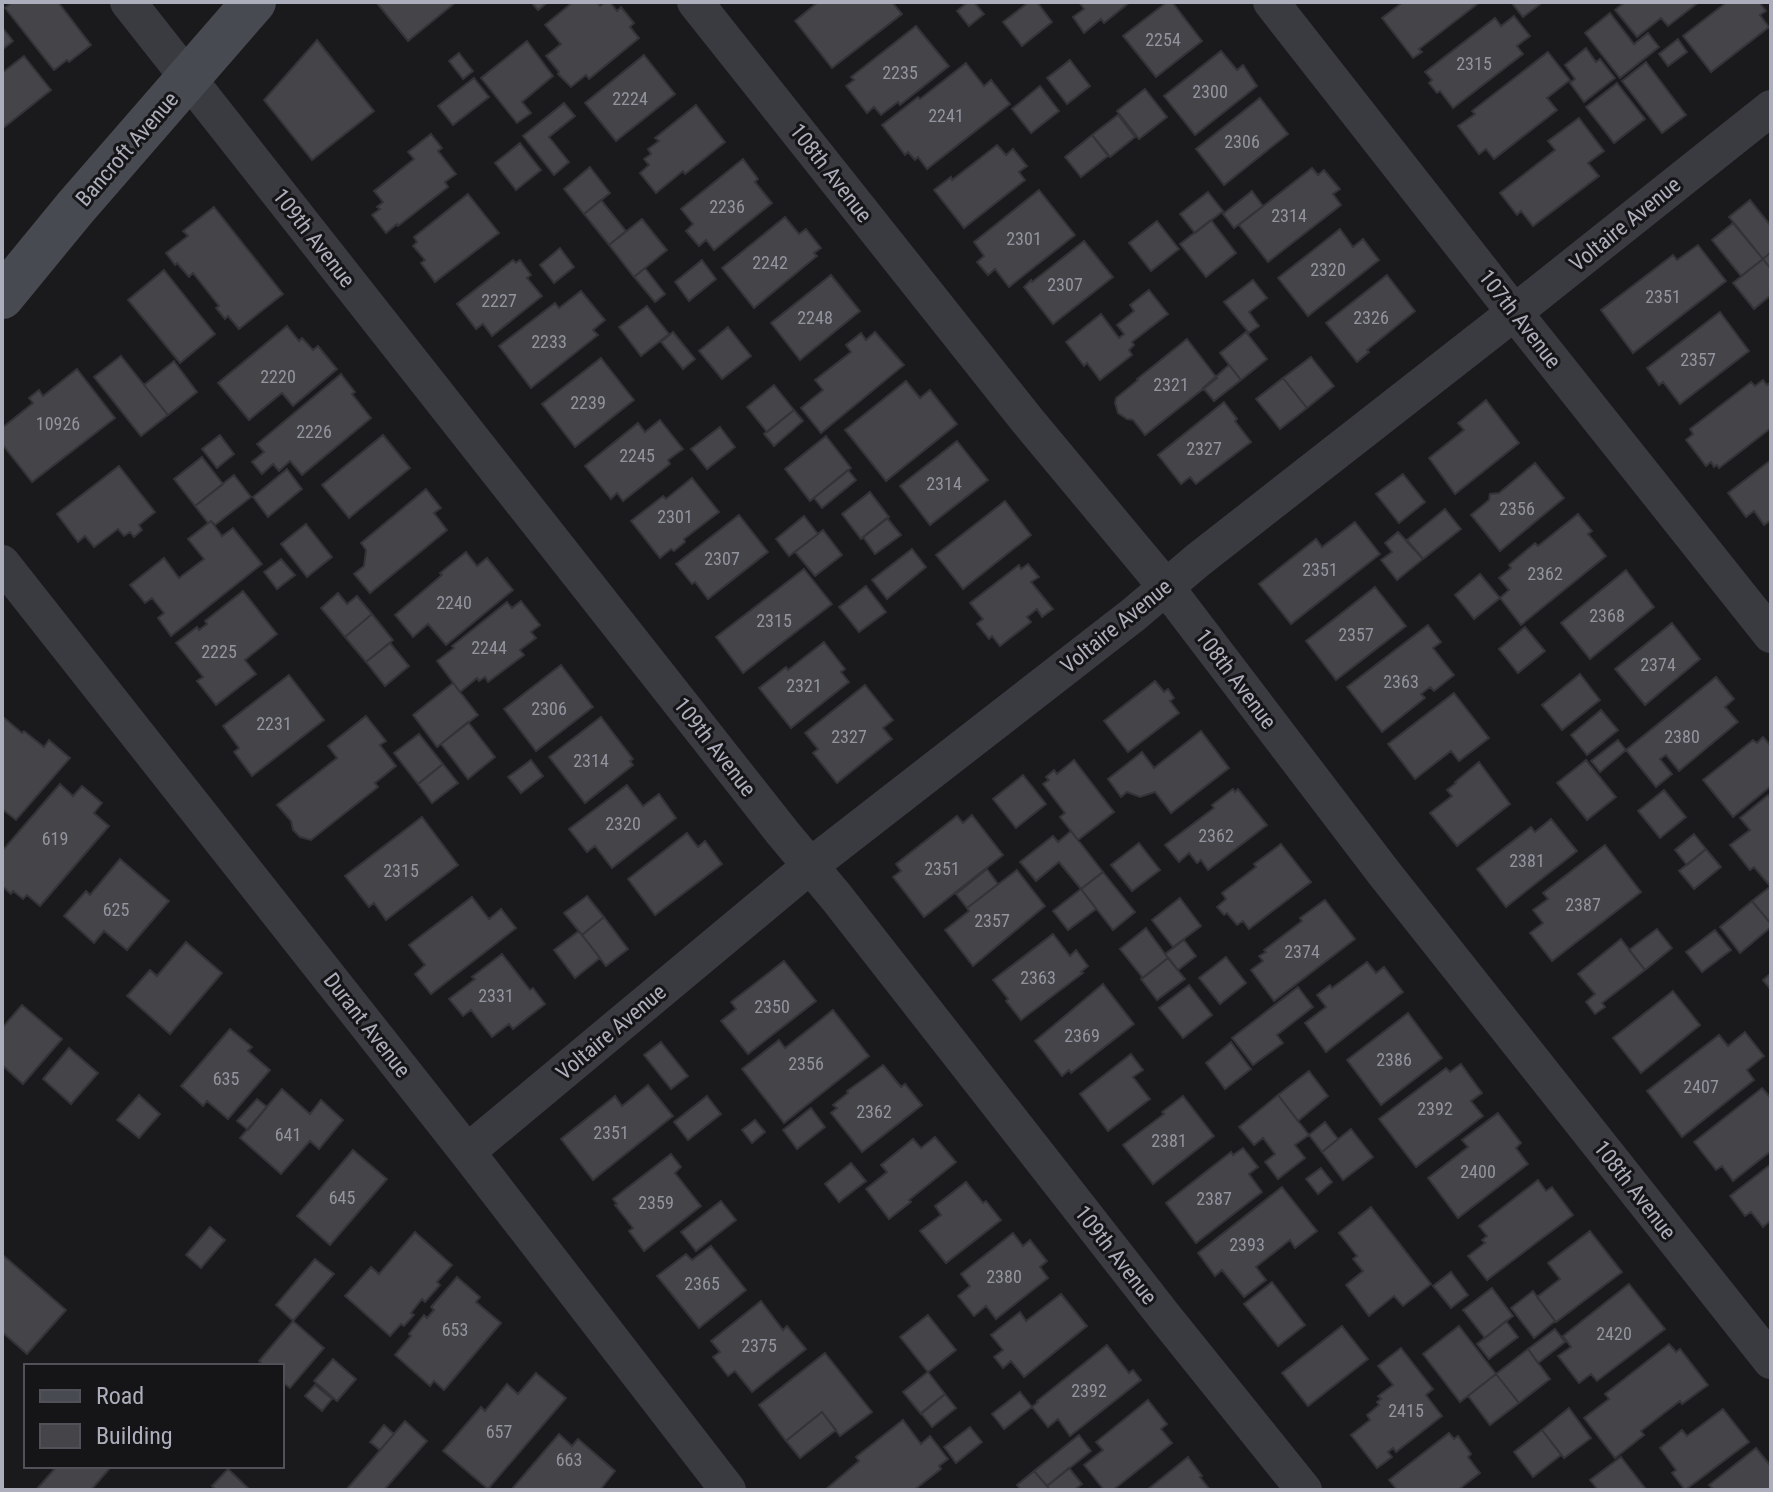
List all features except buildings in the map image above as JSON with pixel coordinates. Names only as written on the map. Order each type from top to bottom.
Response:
[{"type":"main road","name":"Bancroft Avenue","points":[[2,297],[254,2]]},
{"type":"street","name":"109th Avenue","points":[[128,2],[1304,1490]]},
{"type":"street","name":"108th Avenue","points":[[695,2],[1027,420],[1166,587],[1384,873],[1771,1361]]},
{"type":"street","name":"107th Avenue","points":[[1271,2],[1771,635]]},
{"type":"street","name":"Voltaire Avenue","points":[[467,1152],[810,866],[1771,108]]},
{"type":"street","name":"Durant Avenue","points":[[2,563],[467,1152],[728,1490]]}]
